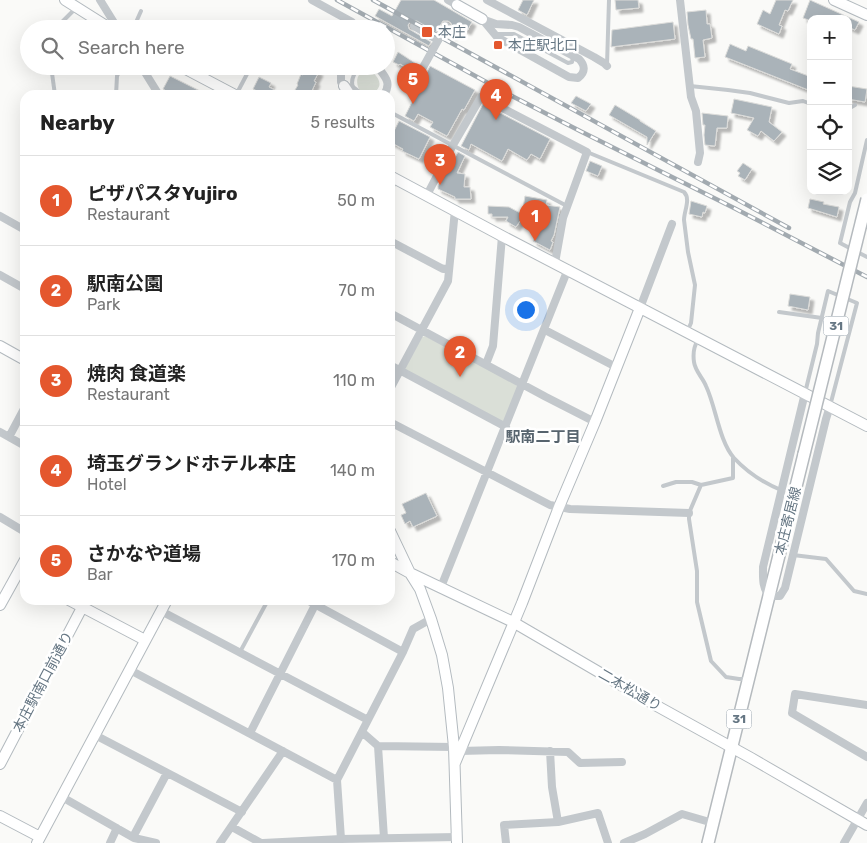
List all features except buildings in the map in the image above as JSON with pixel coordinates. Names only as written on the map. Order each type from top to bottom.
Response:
[{"type":"main road","name":"本庄寄居線","points":[[708,843],[867,199]]},
{"type":"street","points":[[65,0],[97,20]]},
{"type":"street","points":[[100,0],[112,20]]},
{"type":"street","points":[[312,0],[348,20]]},
{"type":"street","points":[[488,0],[607,66]]},
{"type":"street","points":[[680,0],[690,86],[696,111],[700,153],[698,162]]},
{"type":"street","points":[[834,0],[867,15]]},
{"type":"street","points":[[453,2],[482,19],[496,24],[516,25],[579,59],[585,66],[584,70],[578,78],[569,77],[500,38],[482,19]]},
{"type":"street","points":[[414,26],[438,40]]},
{"type":"street","points":[[416,69],[421,71],[446,26]]},
{"type":"street","points":[[147,75],[156,90]]},
{"type":"street","points":[[197,75],[226,90]]},
{"type":"street","points":[[341,75],[340,78],[351,90]]},
{"type":"street","points":[[383,75],[388,82],[387,90]]},
{"type":"street","points":[[427,195],[481,97],[587,152],[563,218],[555,262]]},
{"type":"street","points":[[395,182],[427,195],[867,426]]},
{"type":"street","points":[[395,380],[448,281],[455,210]]},
{"type":"street","points":[[0,216],[20,227]]},
{"type":"street","points":[[232,827],[262,843],[384,838],[457,840],[455,763],[457,749],[522,603],[672,224]]},
{"type":"street","points":[[486,364],[493,346],[502,236]]},
{"type":"street","points":[[395,243],[443,269],[449,268]]},
{"type":"street","points":[[441,587],[568,270]]},
{"type":"street","points":[[0,275],[20,286]]},
{"type":"street","points":[[395,316],[595,422]]},
{"type":"street","points":[[544,330],[616,367]]},
{"type":"street","points":[[0,346],[20,357]]},
{"type":"street","points":[[395,368],[506,427]]},
{"type":"street","points":[[806,393],[763,567],[764,588],[770,596],[780,596],[783,591],[830,406]]},
{"type":"street","points":[[9,437],[20,416]]},
{"type":"street","points":[[395,425],[550,505],[689,513]]},
{"type":"street","points":[[0,432],[20,443]]},
{"type":"street","points":[[0,517],[20,529]]},
{"type":"street","points":[[395,542],[420,589],[431,619],[444,663],[457,749]]},
{"type":"street","name":"二本松通り","points":[[395,565],[513,622],[862,823]]},
{"type":"street","points":[[1,602],[20,577]]},
{"type":"street","name":"本庄駅南口前通り","points":[[0,764],[83,605]]},
{"type":"street","points":[[87,605],[145,640]]},
{"type":"street","points":[[0,816],[38,840],[164,605]]},
{"type":"street","points":[[250,733],[315,605],[403,652]]},
{"type":"street","points":[[161,611],[368,720]]},
{"type":"street","points":[[341,839],[337,780],[414,629],[431,619]]},
{"type":"street","points":[[130,670],[337,780]]},
{"type":"street","points":[[867,705],[795,694],[792,713],[867,757]]},
{"type":"street","points":[[362,732],[378,746],[568,752],[580,763],[622,762]]},
{"type":"street","points":[[95,735],[242,812]]},
{"type":"street","points":[[378,746],[384,838]]},
{"type":"street","points":[[220,843],[283,751]]},
{"type":"street","points":[[550,751],[552,786],[558,822]]},
{"type":"street","points":[[133,837],[167,773]]},
{"type":"street","points":[[62,797],[134,838],[156,843]]},
{"type":"street","points":[[844,843],[862,823],[867,803]]},
{"type":"street","points":[[506,843],[504,825],[558,822],[598,813],[608,843]]},
{"type":"street","points":[[624,843],[682,814],[713,823]]},
{"type":"street","points":[[110,843],[117,828]]},
{"type":"lane","points":[[607,66],[609,0]]},
{"type":"lane","points":[[64,20],[76,7]]},
{"type":"lane","points":[[137,20],[141,11]]},
{"type":"lane","points":[[495,34],[514,34],[568,63],[572,62],[572,55]]},
{"type":"lane","points":[[52,75],[54,90]]},
{"type":"lane","points":[[116,90],[118,75]]},
{"type":"lane","points":[[238,90],[246,75]]},
{"type":"lane","points":[[353,90],[352,80],[354,75]]},
{"type":"lane","points":[[690,86],[750,93],[789,103],[803,101],[807,102]]},
{"type":"lane","points":[[395,115],[568,206]]},
{"type":"lane","points":[[867,140],[855,193],[850,202],[840,243],[867,257]]},
{"type":"lane","points":[[587,152],[687,194],[684,220],[695,285],[691,323],[687,332]]},
{"type":"lane","points":[[806,393],[828,291],[857,303],[830,406]]},
{"type":"lane","points":[[779,312],[822,318]]},
{"type":"lane","points":[[699,338],[693,355],[695,367],[706,386],[726,446],[733,457],[754,475],[771,486],[782,490]]},
{"type":"lane","points":[[663,486],[676,482],[692,482],[701,486],[733,478],[733,457]]},
{"type":"lane","points":[[701,486],[689,513],[691,540],[697,571],[697,602],[711,661],[726,677],[748,679]]},
{"type":"lane","points":[[793,555],[826,559],[854,591],[867,594]]},
{"type":"lane","points":[[240,652],[265,605]]},
{"type":"shaded area","points":[[376,75],[379,81],[377,90],[359,90],[358,76]]},
{"type":"shaded area","points":[[425,336],[514,382],[518,387],[506,421],[500,421],[406,371],[405,368],[422,337]]},
{"type":"railway","points":[[337,0],[373,20]]},
{"type":"railway","points":[[373,0],[789,228]]},
{"type":"railway","points":[[395,32],[510,95],[867,277]]},
{"type":"place","name":"本庄","points":[[427,32]]},
{"type":"place","name":"本庄駅北口","points":[[498,45]]},
{"type":"place","name":"さかなや道場","points":[[413,104]]},
{"type":"place","name":"埼玉グランドホテル本庄","points":[[496,120]]},
{"type":"place","name":"焼肉 食道楽","points":[[440,185]]},
{"type":"place","name":"ピザパスタYujiro","points":[[535,241]]},
{"type":"place","name":"駅南公園","points":[[460,377]]},
{"type":"district","name":"駅南二丁目","points":[[543,437]]}]
